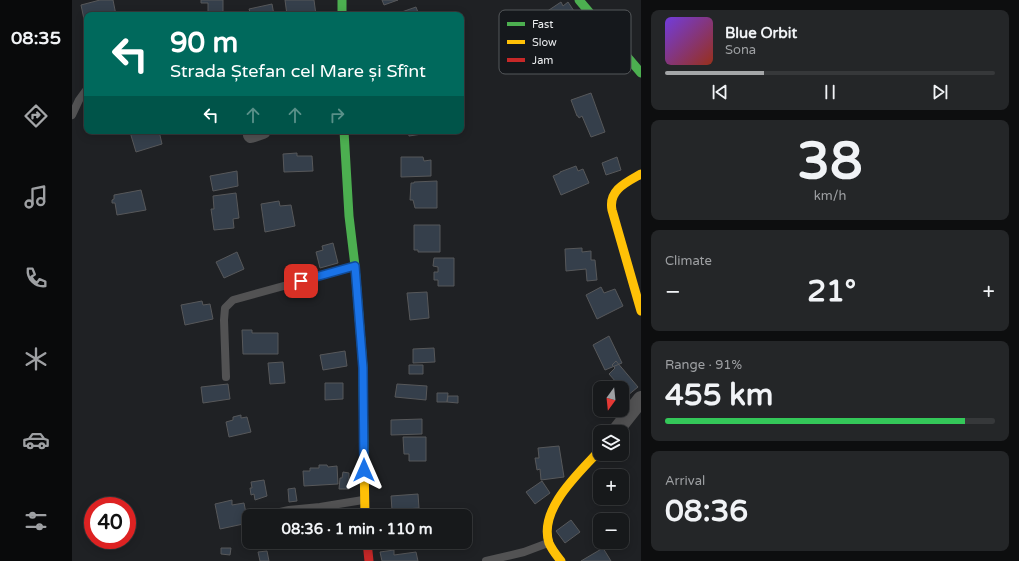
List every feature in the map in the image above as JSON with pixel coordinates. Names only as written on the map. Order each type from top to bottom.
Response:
[{"type":"street","points":[[342,0],[342,12]]},
{"type":"street","points":[[579,0],[587,10]]},
{"type":"street","points":[[631,61],[641,73]]},
{"type":"street","points":[[344,134],[349,216],[355,266],[363,368],[365,509]]},
{"type":"street","points":[[641,174],[614,192],[611,202],[641,311]]},
{"type":"street","points":[[621,425],[641,399]]},
{"type":"street","points":[[561,561],[549,543],[548,526],[552,512],[571,483],[593,458]]},
{"type":"street","points":[[368,549],[369,561]]},
{"type":"lane","points":[[72,115],[84,92]]},
{"type":"lane","points":[[226,377],[225,308],[234,300],[355,266]]},
{"type":"lane","points":[[299,509],[364,500]]},
{"type":"lane","points":[[486,561],[524,552],[549,543]]},
{"type":"building","points":[[100,0],[113,0],[115,12],[84,12],[84,19],[81,5]]},
{"type":"building","points":[[201,0],[223,0],[223,12],[208,12],[208,3],[201,3]]},
{"type":"building","points":[[285,0],[314,0],[316,12],[287,12]]},
{"type":"building","points":[[382,0],[398,0],[384,5]]},
{"type":"building","points":[[561,2],[563,6],[568,2],[573,10],[549,10]]},
{"type":"building","points":[[272,4],[273,12],[250,12],[249,9]]},
{"type":"building","points":[[416,7],[418,12],[402,12]]},
{"type":"building","points":[[591,93],[605,132],[591,137],[582,116],[579,118],[577,116],[571,100]]},
{"type":"building","points":[[131,134],[160,134],[162,144],[136,152]]},
{"type":"building","points":[[409,134],[422,134],[409,136]]},
{"type":"building","points":[[297,153],[297,156],[312,156],[313,171],[284,172],[283,154]]},
{"type":"building","points":[[401,157],[423,157],[424,161],[431,160],[431,176],[401,177]]},
{"type":"building","points":[[617,157],[621,170],[606,175],[602,163]]},
{"type":"building","points":[[576,166],[578,171],[583,169],[589,183],[561,195],[553,176]]},
{"type":"building","points":[[237,171],[238,186],[213,191],[210,176]]},
{"type":"building","points":[[437,181],[437,208],[415,208],[413,200],[410,200],[411,183]]},
{"type":"building","points":[[141,190],[146,210],[117,215],[115,203],[112,203],[114,195]]},
{"type":"building","points":[[236,193],[239,218],[233,219],[234,228],[214,230],[211,209],[214,209],[213,196]]},
{"type":"building","points":[[279,201],[280,206],[291,205],[295,226],[265,232],[261,204]]},
{"type":"building","points":[[414,225],[440,225],[440,252],[418,252],[418,250],[414,250]]},
{"type":"building","points":[[333,243],[338,263],[320,268],[316,252],[323,250],[322,246]]},
{"type":"building","points":[[582,248],[582,252],[591,251],[591,260],[595,260],[597,280],[587,281],[586,269],[566,271],[565,249]]},
{"type":"building","points":[[237,252],[244,269],[224,278],[216,262]]},
{"type":"building","points":[[434,258],[454,258],[454,286],[438,286],[438,280],[434,280],[434,272],[438,272],[438,267],[433,266]]},
{"type":"building","points":[[601,287],[604,293],[615,289],[623,306],[597,319],[586,295]]},
{"type":"building","points":[[427,292],[429,318],[410,320],[407,293]]},
{"type":"building","points":[[202,301],[203,305],[210,304],[213,319],[185,325],[181,305]]},
{"type":"building","points":[[242,330],[252,330],[252,333],[278,333],[278,354],[243,354]]},
{"type":"building","points":[[609,336],[622,363],[605,370],[593,345]]},
{"type":"building","points":[[434,348],[435,362],[413,363],[413,349]]},
{"type":"building","points":[[345,351],[347,366],[323,370],[320,355]]},
{"type":"building","points":[[616,361],[638,387],[629,394],[629,381],[615,381],[609,374],[615,368],[612,365]]},
{"type":"building","points":[[283,362],[285,383],[270,384],[268,363]]},
{"type":"building","points":[[409,365],[423,365],[423,374],[409,374]]},
{"type":"building","points":[[325,383],[343,383],[343,399],[325,400]]},
{"type":"building","points":[[228,384],[230,399],[203,403],[201,387]]},
{"type":"building","points":[[397,384],[427,386],[426,400],[395,397]]},
{"type":"building","points":[[437,393],[448,393],[447,402],[437,402]]},
{"type":"building","points":[[448,396],[458,396],[458,403],[447,402]]},
{"type":"building","points":[[241,415],[241,418],[247,417],[251,432],[229,437],[226,422],[233,420],[233,417]]},
{"type":"building","points":[[422,419],[422,434],[391,435],[391,420]]},
{"type":"building","points":[[403,437],[426,437],[426,461],[409,461],[409,454],[404,454]]},
{"type":"building","points":[[559,446],[564,477],[541,480],[540,469],[537,470],[535,458],[539,458],[538,448]]},
{"type":"building","points":[[319,465],[327,465],[328,467],[337,466],[338,484],[304,486],[303,471],[310,471],[310,468],[319,468]]},
{"type":"building","points":[[343,472],[349,473],[349,489],[339,489],[340,478],[342,478]]},
{"type":"building","points":[[264,480],[267,496],[255,500],[254,494],[251,495],[251,482]]},
{"type":"building","points":[[542,481],[550,493],[535,504],[526,492]]},
{"type":"building","points":[[295,488],[297,501],[289,502],[288,489]]},
{"type":"building","points":[[418,494],[419,508],[392,509],[391,496]]},
{"type":"building","points":[[232,500],[232,505],[244,503],[245,509],[242,509],[242,524],[220,529],[215,504]]},
{"type":"building","points":[[571,520],[580,532],[565,543],[556,531]]},
{"type":"building","points":[[221,548],[231,548],[230,555],[221,554]]},
{"type":"building","points":[[604,549],[611,561],[581,561]]},
{"type":"building","points":[[394,550],[394,555],[416,552],[418,561],[382,561],[380,552]]},
{"type":"building","points":[[267,551],[269,561],[260,561],[258,552]]},
{"type":"traffic: fast","points":[[342,0],[342,12]]},
{"type":"traffic: fast","points":[[579,0],[587,10]]},
{"type":"traffic: fast","points":[[631,61],[641,73]]},
{"type":"traffic: fast","points":[[344,134],[349,216],[355,266],[363,367],[364,460]]},
{"type":"traffic: slow","points":[[641,174],[620,188],[613,197],[612,203],[612,210],[641,311]]},
{"type":"traffic: slow","points":[[561,561],[549,543],[547,530],[550,517],[555,504],[563,492],[593,458]]},
{"type":"traffic: slow","points":[[364,460],[365,509]]},
{"type":"traffic: jam","points":[[368,549],[369,561]]},
{"type":"route","points":[[301,281],[355,266],[363,368],[364,470]]}]
